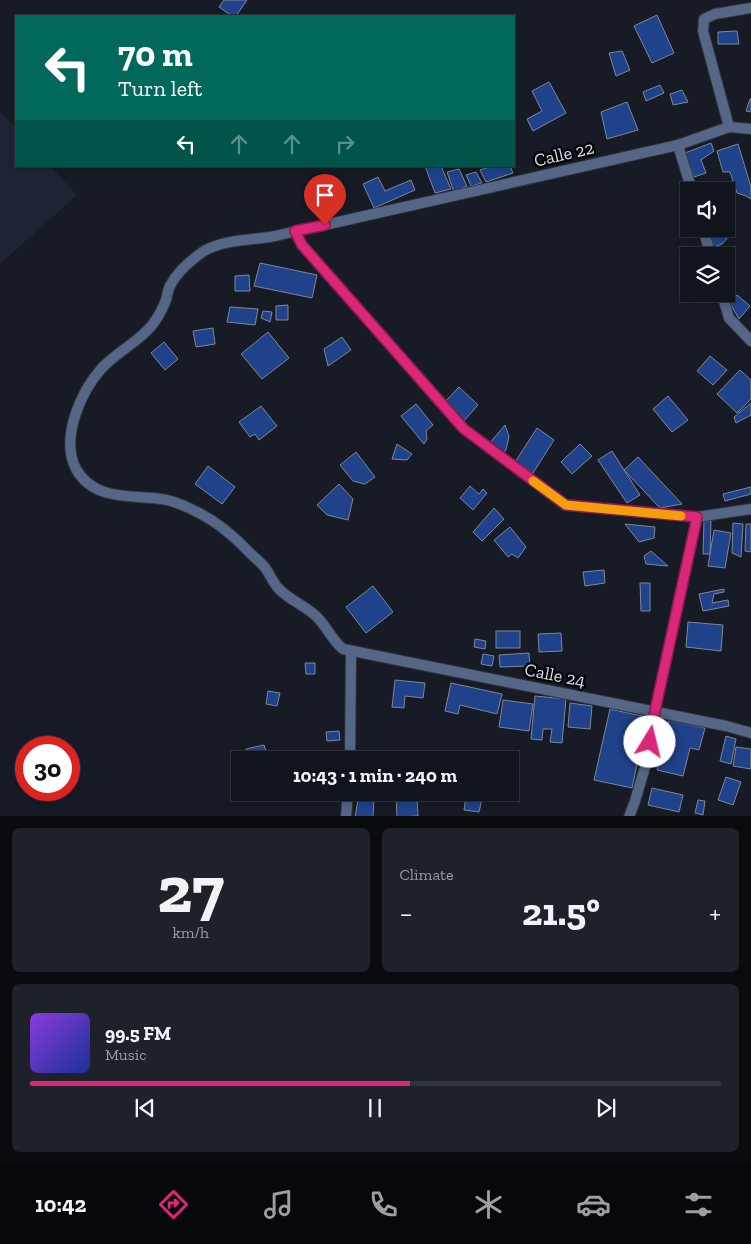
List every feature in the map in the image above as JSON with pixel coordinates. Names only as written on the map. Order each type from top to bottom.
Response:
[{"type":"street","points":[[729,127],[704,31],[704,19],[715,14],[751,8]]},
{"type":"street","name":"Calle 22","points":[[351,652],[336,644],[324,624],[316,616],[277,587],[266,568],[219,524],[192,509],[162,499],[118,496],[98,490],[86,481],[76,469],[70,447],[75,417],[82,398],[91,382],[102,368],[140,338],[154,322],[166,300],[169,287],[184,267],[205,250],[219,244],[272,236],[678,145],[729,127],[751,129]]},
{"type":"street","points":[[678,145],[689,182]]},
{"type":"street","points":[[295,231],[302,245],[464,429],[566,505],[697,517],[751,509]]},
{"type":"street","points":[[724,302],[729,318],[751,341]]},
{"type":"street","points":[[628,816],[635,801],[648,757],[655,711],[697,517]]},
{"type":"street","points":[[350,751],[351,652]]},
{"type":"street","name":"Calle 24","points":[[351,652],[655,711],[751,733]]},
{"type":"street","points":[[346,816],[347,801]]},
{"type":"shaded area","points":[[0,111],[15,128],[15,167],[51,167],[77,195],[0,264]]},
{"type":"building","points":[[224,0],[247,0],[237,15],[231,15],[219,7]]},
{"type":"building","points":[[657,15],[674,53],[652,63],[634,26]]},
{"type":"building","points":[[737,31],[739,44],[718,44],[718,32]]},
{"type":"building","points":[[622,51],[630,70],[616,76],[609,53]]},
{"type":"building","points":[[549,82],[566,113],[533,131],[527,119],[542,111],[532,91]]},
{"type":"building","points":[[660,85],[664,93],[646,101],[643,92]]},
{"type":"building","points":[[682,90],[688,102],[673,105],[670,94]]},
{"type":"building","points":[[751,99],[751,112],[746,111]]},
{"type":"building","points":[[627,102],[638,130],[607,139],[601,112]]},
{"type":"building","points":[[711,143],[714,151],[701,160],[706,173],[694,177],[685,153]]},
{"type":"building","points":[[738,144],[751,187],[751,199],[737,193],[735,182],[730,172],[723,172],[717,151]]},
{"type":"building","points":[[425,167],[441,167],[451,189],[435,193]]},
{"type":"building","points":[[490,167],[510,167],[513,173],[486,182],[480,170]]},
{"type":"building","points":[[459,169],[467,186],[454,192],[447,172]]},
{"type":"building","points":[[476,172],[482,183],[471,186],[466,175]]},
{"type":"building","points":[[378,177],[385,191],[411,180],[415,190],[374,208],[363,184]]},
{"type":"building","points":[[711,237],[728,237],[722,244],[714,247]]},
{"type":"building","points":[[260,263],[317,275],[312,298],[254,286]]},
{"type":"building","points":[[249,275],[250,291],[235,291],[235,276]]},
{"type":"building","points":[[737,295],[750,306],[739,319],[730,303],[735,302]]},
{"type":"building","points":[[288,305],[288,320],[276,320],[276,306]]},
{"type":"building","points":[[230,307],[258,309],[255,325],[227,322]]},
{"type":"building","points":[[263,311],[272,312],[270,322],[261,318]]},
{"type":"building","points":[[213,328],[215,344],[196,347],[193,331]]},
{"type":"building","points":[[268,332],[289,358],[262,379],[241,354]]},
{"type":"building","points":[[342,337],[351,350],[328,366],[324,349]]},
{"type":"building","points":[[164,342],[178,359],[165,370],[151,353]]},
{"type":"building","points":[[710,356],[727,370],[713,385],[697,371]]},
{"type":"building","points":[[740,370],[751,380],[751,399],[737,413],[717,394]]},
{"type":"building","points":[[459,387],[478,405],[463,422],[443,404]]},
{"type":"building","points":[[668,396],[688,420],[672,432],[653,409]]},
{"type":"building","points":[[751,403],[751,415],[736,423],[734,417]]},
{"type":"building","points":[[416,404],[433,425],[426,431],[427,439],[424,444],[401,416]]},
{"type":"building","points":[[261,406],[277,426],[259,440],[255,434],[250,437],[239,422]]},
{"type":"building","points":[[505,425],[509,436],[506,450],[502,455],[489,444]]},
{"type":"building","points":[[537,428],[554,440],[533,473],[515,462]]},
{"type":"building","points":[[397,444],[412,454],[407,460],[392,459]]},
{"type":"building","points":[[580,444],[592,456],[572,474],[561,462]]},
{"type":"building","points":[[612,451],[640,495],[627,503],[598,460]]},
{"type":"building","points":[[356,452],[375,477],[365,484],[353,481],[340,465]]},
{"type":"building","points":[[638,457],[682,504],[660,508],[624,470]]},
{"type":"building","points":[[208,466],[235,487],[222,504],[195,484]]},
{"type":"building","points":[[339,484],[353,499],[348,520],[327,515],[317,505]]},
{"type":"building","points":[[470,486],[479,494],[483,489],[487,493],[473,510],[460,498]]},
{"type":"building","points":[[751,487],[751,494],[725,501],[723,494]]},
{"type":"building","points":[[494,508],[504,519],[482,541],[473,532]]},
{"type":"building","points":[[704,521],[711,521],[710,554],[703,554]]},
{"type":"building","points":[[733,523],[743,524],[741,557],[732,553]]},
{"type":"building","points":[[625,524],[655,527],[654,538],[639,542]]},
{"type":"building","points":[[746,524],[751,524],[751,552],[745,551]]},
{"type":"building","points":[[510,527],[526,547],[518,558],[512,554],[508,557],[494,540]]},
{"type":"building","points":[[714,530],[731,533],[725,568],[708,566]]},
{"type":"building","points":[[651,551],[668,566],[646,564],[644,556]]},
{"type":"building","points":[[604,570],[605,583],[585,586],[583,572]]},
{"type":"building","points":[[640,583],[650,583],[650,611],[641,611]]},
{"type":"building","points":[[373,586],[393,612],[366,633],[346,607]]},
{"type":"building","points":[[724,589],[724,592],[714,594],[712,603],[728,600],[729,606],[703,611],[699,594]]},
{"type":"building","points":[[688,622],[723,625],[721,651],[686,647]]},
{"type":"building","points":[[496,631],[520,631],[520,648],[496,648]]},
{"type":"building","points":[[561,633],[562,651],[539,652],[538,634]]},
{"type":"building","points":[[475,639],[486,641],[485,649],[474,647]]},
{"type":"building","points":[[529,653],[530,666],[500,667],[499,655]]},
{"type":"building","points":[[483,654],[494,656],[492,666],[481,664]]},
{"type":"building","points":[[305,663],[315,663],[315,674],[306,674]]},
{"type":"building","points":[[395,680],[425,683],[423,698],[405,696],[404,708],[392,707]]},
{"type":"building","points":[[451,683],[502,694],[497,714],[460,705],[458,714],[445,711]]},
{"type":"building","points":[[268,691],[280,693],[277,706],[266,704]]},
{"type":"building","points":[[535,696],[566,699],[562,743],[550,742],[552,729],[543,729],[542,740],[531,739]]},
{"type":"building","points":[[503,700],[533,704],[529,731],[499,727]]},
{"type":"building","points":[[570,703],[592,706],[590,729],[568,727]]},
{"type":"building","points":[[610,709],[647,717],[632,788],[594,780]]},
{"type":"building","points":[[669,720],[705,728],[699,750],[690,748],[683,776],[657,770]]},
{"type":"building","points":[[339,731],[340,740],[327,741],[326,732]]},
{"type":"building","points":[[726,736],[736,739],[731,764],[720,761]]},
{"type":"building","points":[[264,745],[266,751],[246,751],[246,749]]},
{"type":"building","points":[[736,747],[751,749],[751,769],[733,766]]},
{"type":"building","points":[[726,777],[741,782],[733,805],[718,800]]},
{"type":"building","points":[[652,788],[683,795],[679,812],[648,805]]},
{"type":"building","points":[[698,800],[705,801],[703,815],[695,813]]},
{"type":"building","points":[[358,801],[374,801],[373,816],[355,816]]},
{"type":"building","points":[[396,801],[417,801],[418,816],[397,816]]},
{"type":"building","points":[[465,801],[482,801],[479,812],[464,810]]},
{"type":"slow traffic","points":[[533,481],[566,505],[681,516]]},
{"type":"route","points":[[325,225],[295,231],[302,245],[464,429],[566,505],[697,517],[650,742]]}]
